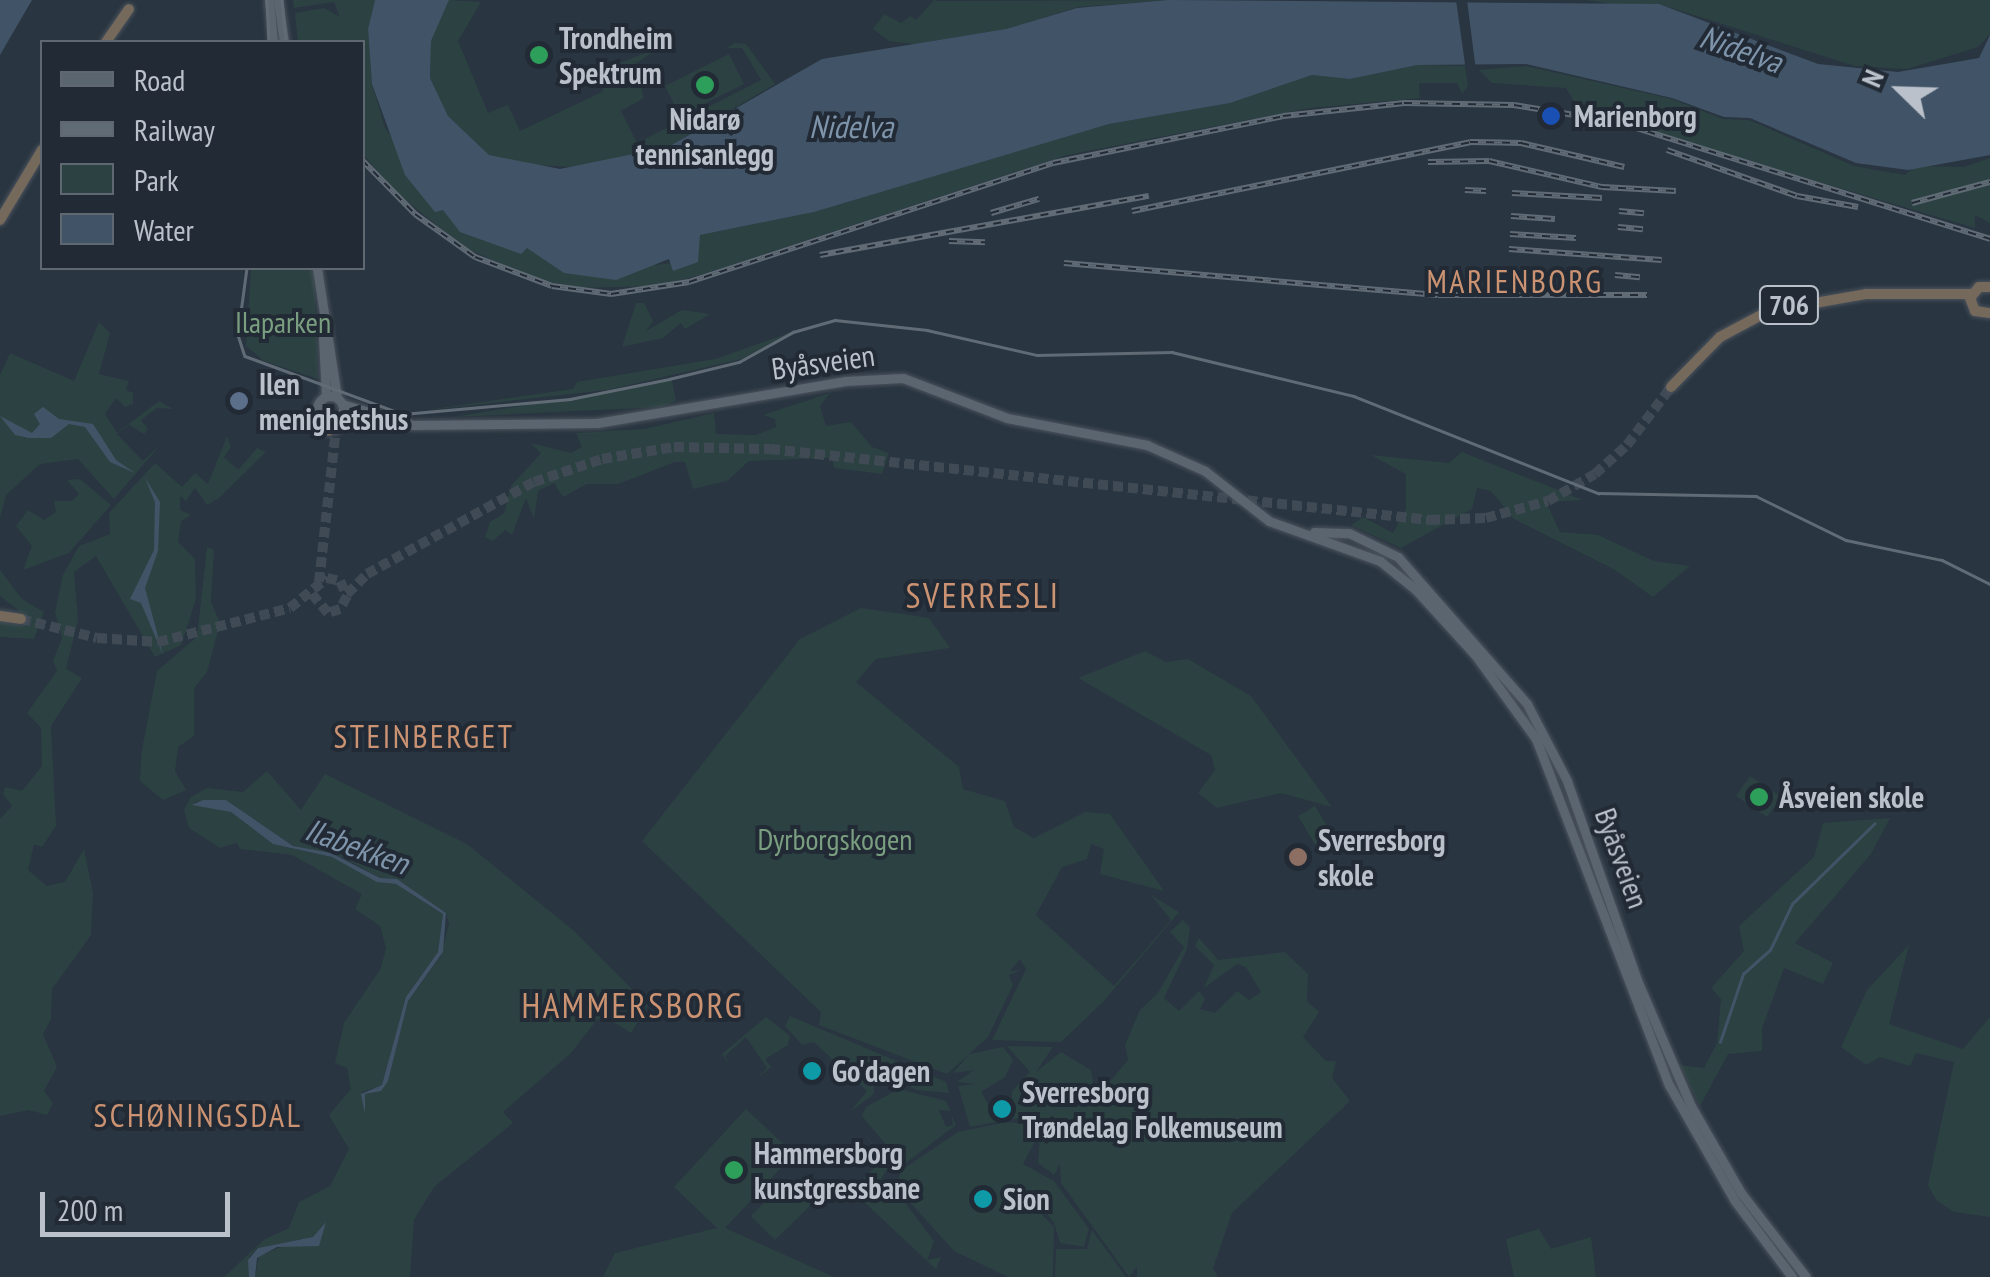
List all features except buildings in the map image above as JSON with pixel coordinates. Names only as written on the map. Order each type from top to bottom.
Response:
[{"type":"highway","points":[[107,40],[129,9]]},
{"type":"highway","points":[[0,232],[40,154]]},
{"type":"highway","points":[[0,220],[14,200]]},
{"type":"highway","name":"706","points":[[1671,387],[1720,337],[1769,311],[1866,294],[1972,294],[1990,287]]},
{"type":"highway","points":[[1972,294],[1972,307]]},
{"type":"highway","name":"706","points":[[1936,295],[1990,313]]},
{"type":"highway","points":[[0,607],[19,619],[0,616]]},
{"type":"main road","points":[[269,0],[272,40]]},
{"type":"main road","points":[[278,0],[284,40]]},
{"type":"main road","name":"Byåsveien","points":[[317,270],[335,414],[367,415],[413,425],[621,421],[844,381],[904,378],[1007,418],[1138,442],[1205,471],[1269,521],[1314,532],[1380,561],[1416,588],[1524,718],[1553,775],[1669,1085],[1735,1201],[1792,1277]]},
{"type":"main road","name":"Byåsveien","points":[[1314,532],[1349,533],[1398,557],[1527,704],[1568,781],[1637,980],[1691,1106],[1740,1193],[1806,1277]]},
{"type":"green space","points":[[293,0],[375,0],[368,29],[372,84],[385,128],[443,210],[527,247],[564,273],[697,261],[700,235],[814,212],[1109,124],[1230,103],[1312,75],[1350,79],[1417,65],[1465,66],[1468,86],[1462,94],[1457,83],[1419,83],[1420,98],[1310,108],[1067,155],[659,286],[577,288],[530,277],[464,247],[393,190],[365,156],[365,40],[298,40],[295,13],[324,8],[340,17],[334,2],[294,8]]},
{"type":"green space","points":[[449,0],[481,2],[458,41],[488,113],[508,105],[520,131],[602,92],[609,67],[661,47],[635,64],[644,98],[621,111],[637,143],[761,80],[742,48],[726,48],[735,43],[746,44],[775,84],[668,147],[592,168],[518,164],[489,155],[448,116],[430,78],[431,41]]},
{"type":"green space","points":[[934,0],[1168,0],[1078,7],[1006,29],[914,44],[889,41],[873,29],[884,14],[901,23],[910,16],[916,20]]},
{"type":"green space","points":[[1586,0],[1990,0],[1990,34],[1978,47],[1907,69],[1855,66],[1659,4],[1639,8]]},
{"type":"green space","name":"Nidarø tennisanlegg","points":[[729,54],[744,84],[680,116],[665,86]]},
{"type":"green space","points":[[1526,66],[1672,99],[1723,119],[1749,120],[1854,166],[1905,175],[1916,166],[1964,167],[1990,158],[1990,223],[1975,215],[1975,228],[1580,111],[1566,88],[1492,83],[1479,70]]},
{"type":"green space","name":"Ilaparken","points":[[251,270],[314,270],[318,379],[264,361],[246,346]]},
{"type":"green space","points":[[636,303],[644,303],[653,321],[646,331],[682,310],[710,314],[685,329],[681,323],[663,338],[622,347]]},
{"type":"green space","points":[[99,322],[110,333],[99,374],[129,381],[126,390],[133,393],[133,404],[125,407],[116,398],[105,414],[117,433],[159,401],[173,409],[157,408],[141,420],[148,429],[144,434],[129,425],[117,434],[143,461],[161,444],[114,499],[78,459],[40,464],[6,495],[0,518],[0,375],[10,353],[74,381]]},
{"type":"green space","points":[[789,333],[742,359],[607,390],[420,411],[573,389],[577,382],[715,359]]},
{"type":"green space","points":[[672,381],[676,401],[660,407],[453,417]]},
{"type":"green space","points":[[830,393],[820,406],[826,426],[851,422],[872,447],[889,453],[882,474],[834,468],[832,458],[749,461],[727,481],[693,489],[685,462],[675,462],[618,484],[587,484],[563,497],[554,483],[538,491],[534,519],[526,498],[512,535],[505,530],[493,541],[485,537],[490,522],[504,513],[511,486],[541,453],[530,443],[571,453],[582,447],[576,433],[644,429],[714,413],[716,434],[756,435],[776,427],[775,419],[763,415]]},
{"type":"green space","points":[[227,436],[231,447],[224,457],[238,470],[257,448],[266,452],[207,505],[195,488],[186,501],[180,496],[180,510],[191,515],[181,521],[178,542],[195,559],[196,599],[181,645],[155,657],[96,556],[74,572],[78,620],[66,669],[82,678],[51,726],[56,826],[42,847],[34,844],[28,870],[47,886],[65,882],[84,849],[93,893],[91,935],[52,989],[51,1019],[43,1034],[57,1067],[44,1091],[53,1103],[47,1115],[29,1110],[0,1116],[0,819],[12,806],[3,794],[5,787],[22,791],[42,766],[41,728],[27,713],[57,671],[53,661],[62,638],[55,612],[63,575],[79,546],[110,534],[109,513],[155,463],[182,487],[195,473],[208,484]]},
{"type":"green space","points":[[1462,452],[1583,500],[1546,502],[1560,532],[1598,535],[1654,561],[1690,566],[1653,597],[1615,570],[1514,519],[1491,491],[1477,488],[1472,509],[1401,548],[1351,525],[1363,517],[1393,533],[1406,509],[1406,474],[1371,455],[1449,463]]},
{"type":"green space","points":[[80,479],[111,505],[69,553],[23,570],[32,546],[16,526],[28,510],[44,520],[56,512],[54,501],[72,501],[79,494],[67,480]]},
{"type":"green space","points":[[207,547],[214,550],[211,602],[220,623],[207,672],[194,688],[194,736],[178,747],[175,771],[186,790],[163,800],[140,781],[141,755],[157,671],[197,637]]},
{"type":"green space","points":[[0,570],[22,599],[44,612],[34,639],[0,637],[0,622],[22,626],[26,616],[0,596]]},
{"type":"green space","name":"Dyrborgskogen","points":[[861,608],[929,618],[950,648],[876,659],[856,682],[959,767],[963,789],[1005,801],[1014,827],[1034,838],[1085,812],[1110,814],[1164,891],[1100,874],[1104,849],[1091,844],[1087,859],[1062,867],[1036,915],[1114,986],[1171,920],[1151,895],[1179,912],[1104,1001],[1061,1042],[992,1040],[1026,969],[1020,959],[1010,971],[1022,970],[1009,975],[1013,985],[988,1037],[947,1074],[819,1025],[821,1012],[642,841],[800,639]]},
{"type":"green space","points":[[1145,651],[1166,662],[1188,659],[1251,696],[1332,807],[1281,793],[1217,808],[1198,793],[1215,770],[1211,755],[1078,678]]},
{"type":"green space","points":[[267,771],[301,810],[325,774],[467,844],[574,931],[648,1005],[631,1033],[604,1016],[596,1021],[571,1053],[503,1112],[513,1123],[434,1187],[414,1220],[410,1277],[255,1277],[259,1256],[291,1243],[316,1246],[326,1222],[313,1237],[257,1248],[249,1257],[249,1277],[224,1277],[265,1239],[289,1228],[299,1202],[330,1186],[349,1149],[329,1115],[351,1089],[347,1068],[335,1063],[344,1023],[381,968],[386,948],[380,926],[355,909],[362,894],[292,855],[240,849],[237,843],[220,848],[189,828],[184,810],[191,797],[207,788],[243,792]],"holes":[[[226,800],[293,846],[344,858],[380,878],[397,879],[446,913],[449,924],[441,956],[408,1001],[388,1081],[376,1092],[365,1094],[365,1114],[362,1092],[382,1085],[412,988],[438,952],[443,914],[396,884],[383,883],[332,857],[273,844],[231,812],[194,802]]]},
{"type":"green space","name":"Åsveien skole","points":[[1750,776],[1781,797],[1767,817],[1736,796]]},
{"type":"green space","points":[[1315,806],[1334,838],[1317,848],[1298,816]]},
{"type":"green space","points":[[1890,818],[1871,854],[1795,943],[1833,963],[1823,984],[1784,968],[1762,1028],[1762,1051],[1728,1054],[1700,1106],[1680,1065],[1704,1068],[1717,1043],[1721,999],[1711,988],[1744,951],[1739,926],[1814,857],[1823,823]]},
{"type":"green space","points":[[1183,920],[1190,927],[1187,949],[1164,998],[1179,1011],[1199,991],[1205,999],[1200,1009],[1215,1013],[1237,991],[1249,1000],[1261,992],[1246,967],[1237,964],[1204,988],[1214,965],[1195,946],[1199,938],[1218,960],[1285,952],[1308,974],[1307,1001],[1319,1012],[1303,1037],[1326,1061],[1336,1061],[1332,1078],[1350,1101],[1232,1213],[1213,1268],[1218,1277],[1137,1277],[1137,1267],[1129,1277],[1061,1183],[1060,1164],[1054,1175],[1038,1163],[1041,1123],[1018,1118],[970,1127],[958,1086],[976,1084],[957,1082],[974,1070],[953,1073],[969,1054],[1003,1047],[1013,1060],[1005,1077],[981,1092],[993,1112],[1011,1106],[1012,1091],[1030,1072],[1007,1046],[1053,1047],[1036,1072],[1061,1052],[1091,1070],[1094,1089],[1106,1086],[1128,1060],[1125,1045],[1140,1010],[1158,993],[1184,947],[1170,932]]},
{"type":"green space","points":[[1909,945],[1889,1024],[1963,1049],[1990,1017],[1990,1217],[1954,1212],[1937,1201],[1928,1185],[1954,1062],[1916,1053],[1910,1066],[1880,1057],[1866,1065],[1841,1047],[1867,990]]},
{"type":"green space","points":[[790,1016],[946,1082],[949,1093],[916,1090],[869,1063],[837,1064],[814,1042],[802,1045],[785,1026]]},
{"type":"green space","points":[[766,1017],[790,1036],[788,1045],[765,1059],[771,1067],[755,1080],[767,1068],[746,1037],[725,1056],[732,1069],[722,1054]]},
{"type":"green space","points":[[861,1064],[885,1076],[874,1081],[874,1094],[850,1112],[867,1091],[848,1073],[840,1075]]},
{"type":"green space","points":[[899,1089],[946,1101],[951,1111],[939,1110],[946,1127],[953,1125],[951,1114],[956,1125],[903,1165],[862,1116],[866,1107]]},
{"type":"green space","points":[[746,1109],[794,1154],[725,1228],[834,1277],[603,1277],[615,1253],[717,1228],[674,1187]]},
{"type":"green space","points":[[1007,1122],[1036,1125],[1039,1134],[1023,1164],[1054,1181],[1089,1229],[1084,1247],[1060,1243],[1054,1223],[1043,1208],[1031,1203],[1054,1227],[1053,1277],[1008,1277],[954,1251],[898,1189],[900,1171],[958,1132]]},
{"type":"green space","points":[[862,1131],[890,1164],[870,1198],[894,1188],[934,1241],[927,1260],[941,1257],[936,1269],[944,1277],[859,1197],[855,1187],[883,1159]]},
{"type":"green space","points":[[789,1178],[813,1203],[775,1240],[751,1216]]},
{"type":"green space","points":[[1539,1229],[1551,1249],[1591,1237],[1596,1277],[1514,1277],[1506,1239]]},
{"type":"green space","points":[[1092,1230],[1126,1277],[1055,1277],[1056,1249],[1087,1249]]},
{"type":"water","points":[[0,0],[32,0],[0,55]]},
{"type":"water","name":"Nidelva","points":[[375,0],[449,0],[431,41],[430,78],[448,116],[489,155],[560,169],[668,147],[822,59],[1006,29],[1077,8],[1168,0],[1659,4],[1818,64],[1898,72],[1979,58],[1990,35],[1990,155],[1908,170],[1856,163],[1750,118],[1724,117],[1672,98],[1526,64],[1417,65],[1350,79],[1312,75],[1230,103],[1109,124],[814,212],[700,235],[698,262],[673,271],[669,259],[616,280],[564,273],[527,248],[521,254],[460,232],[443,210],[435,212],[405,175],[372,84],[368,29]]},
{"type":"water","points":[[43,407],[59,419],[93,424],[116,460],[135,473],[110,462],[85,427],[69,424],[51,438],[29,438],[15,435],[0,416],[32,433],[40,424],[34,414]]},
{"type":"water","points":[[145,478],[160,502],[158,551],[145,588],[163,655],[141,603],[130,599],[154,550],[155,502]]},
{"type":"water","points":[[203,800],[226,800],[293,846],[331,853],[380,878],[397,879],[446,913],[443,952],[408,1001],[388,1081],[381,1091],[365,1094],[365,1114],[361,1094],[382,1085],[406,997],[438,952],[443,914],[396,884],[377,882],[332,857],[273,844],[231,812],[192,805]]},
{"type":"water","points":[[326,1222],[319,1246],[277,1247],[257,1258],[255,1277],[249,1277],[248,1260],[258,1248],[313,1237]]},
{"type":"pier","points":[[1456,0],[1467,0],[1476,71],[1466,71]]},
{"type":"waterway","points":[[1720,1042],[1743,974],[1770,950],[1792,904],[1874,824]]},
{"type":"tunnel","points":[[347,594],[367,574],[534,482],[602,459],[674,447],[770,449],[1430,520],[1486,518],[1548,501],[1595,474],[1627,445],[1671,387]]},
{"type":"tunnel","points":[[319,582],[336,429]]},
{"type":"tunnel","points":[[21,619],[97,638],[158,642],[290,608],[327,578],[340,581],[347,596],[340,609],[328,613],[312,594]]},
{"type":"tram line","points":[[267,0],[269,40]]},
{"type":"tram line","points":[[282,0],[286,40]]},
{"type":"tram line","points":[[247,270],[238,335],[245,356],[403,414],[570,399],[669,379],[739,362],[793,332],[835,320],[927,330],[1037,355],[1172,352],[1354,396],[1598,493],[1756,496],[1846,540],[1942,560],[1990,584]]},
{"type":"railway","points":[[365,163],[415,214],[475,257],[552,286],[611,294],[689,282],[1053,163],[1283,116],[1404,103],[1514,105],[1617,122],[1990,239]]},
{"type":"railway","points":[[1132,211],[1470,142],[1521,143],[1624,167]]},
{"type":"railway","points":[[1667,150],[1797,196],[1858,207]]},
{"type":"railway","points":[[1428,162],[1489,161],[1602,187],[1676,191]]},
{"type":"railway","points":[[1912,203],[1990,182]]},
{"type":"railway","points":[[1465,190],[1486,191]]},
{"type":"railway","points":[[1512,193],[1602,198]]},
{"type":"railway","points":[[820,255],[1149,196]]},
{"type":"railway","points":[[991,213],[1039,199]]},
{"type":"railway","points":[[1619,211],[1644,213]]},
{"type":"railway","points":[[1511,216],[1555,219]]},
{"type":"railway","points":[[1618,227],[1643,229]]},
{"type":"railway","points":[[1510,234],[1576,238]]},
{"type":"railway","points":[[949,241],[985,242]]},
{"type":"railway","points":[[1509,249],[1662,260]]},
{"type":"railway","points":[[1064,263],[1438,295],[1647,295]]},
{"type":"railway","points":[[1615,275],[1640,277]]},
{"type":"place","name":"Trondheim Spektrum","points":[[539,55]]},
{"type":"place","name":"Nidarø tennisanlegg","points":[[705,85]]},
{"type":"place","name":"Marienborg","points":[[1551,116]]},
{"type":"place","name":"Ilen menighetshus","points":[[239,401]]},
{"type":"place","name":"Åsveien skole","points":[[1759,797]]},
{"type":"place","name":"Sverresborg skole","points":[[1298,857]]},
{"type":"place","name":"Go'dagen","points":[[812,1071]]},
{"type":"place","name":"Sverresborg Trøndelag Folkemuseum","points":[[1002,1109]]},
{"type":"place","name":"Hammersborg kunstgressbane","points":[[734,1170]]},
{"type":"place","name":"Sion","points":[[983,1199]]},
{"type":"district","name":"MARIENBORG","points":[[1515,281]]},
{"type":"district","name":"SVERRESLI","points":[[983,595]]},
{"type":"district","name":"STEINBERGET","points":[[424,736]]},
{"type":"district","name":"HAMMERSBORG","points":[[633,1005]]},
{"type":"district","name":"SCHØNINGSDAL","points":[[198,1115]]},
{"type":"water label","name":"Ilabekken","points":[[357,846]]}]
